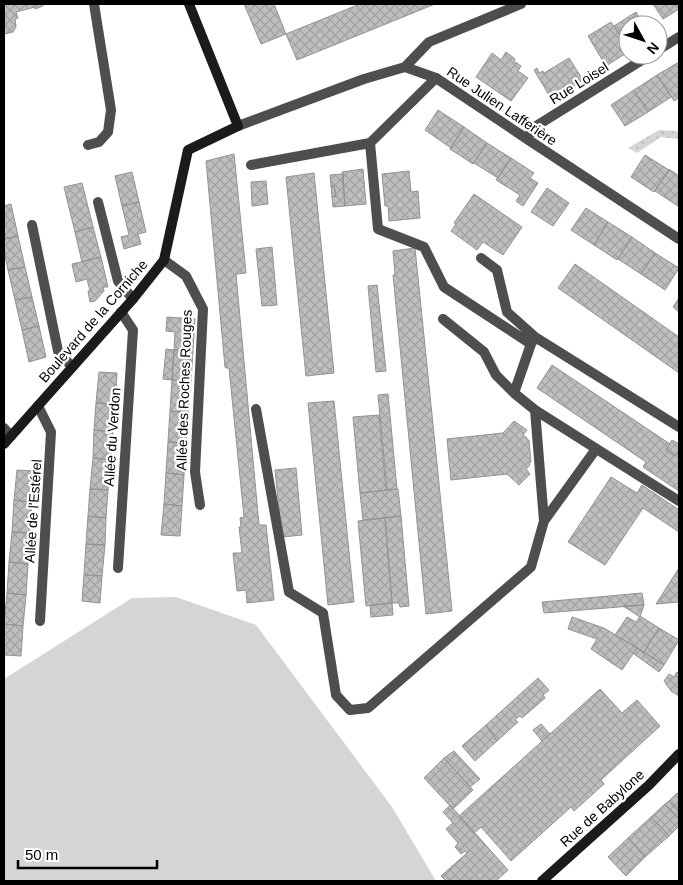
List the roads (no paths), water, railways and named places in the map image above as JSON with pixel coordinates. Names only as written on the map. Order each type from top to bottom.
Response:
[{"type":"street","points":[[88,145],[99,142],[108,132],[111,110],[94,4]]},
{"type":"street","points":[[189,4],[238,126],[364,79],[405,67],[430,42],[521,4]]},
{"type":"street","points":[[668,44],[679,37]]},
{"type":"street","name":"Rue Loisel","points":[[527,139],[533,128],[634,65]]},
{"type":"street","name":"Rue Julien Lafferière","points":[[405,67],[436,78],[679,239]]},
{"type":"street","points":[[251,165],[370,143],[436,78]]},
{"type":"street","name":"Boulevard de la Corniche","points":[[4,444],[7,432],[38,406],[122,312],[164,260],[188,150],[238,126]]},
{"type":"street","points":[[370,143],[378,229],[424,247],[444,288],[679,427]]},
{"type":"street","points":[[98,202],[118,281],[133,299]]},
{"type":"street","points":[[32,225],[58,351],[72,367]]},
{"type":"street","points":[[481,258],[497,270],[507,312],[533,341]]},
{"type":"street","name":"Allée des Roches Rouges","points":[[164,260],[186,276],[203,309],[194,472],[200,505]]},
{"type":"street","name":"Allée du Verdon","points":[[118,568],[133,330],[122,312]]},
{"type":"street","points":[[443,319],[484,352],[496,375],[535,410],[679,501]]},
{"type":"street","points":[[514,393],[533,341]]},
{"type":"street","name":"Allée de l'Estérel","points":[[38,406],[52,432],[40,621]]},
{"type":"street","points":[[256,409],[289,592],[323,612],[336,695],[350,710],[368,708],[531,567],[544,521],[596,449]]},
{"type":"street","points":[[535,410],[544,521]]},
{"type":"street","name":"Rue de Babylone","points":[[542,881],[649,786],[679,754]]}]
